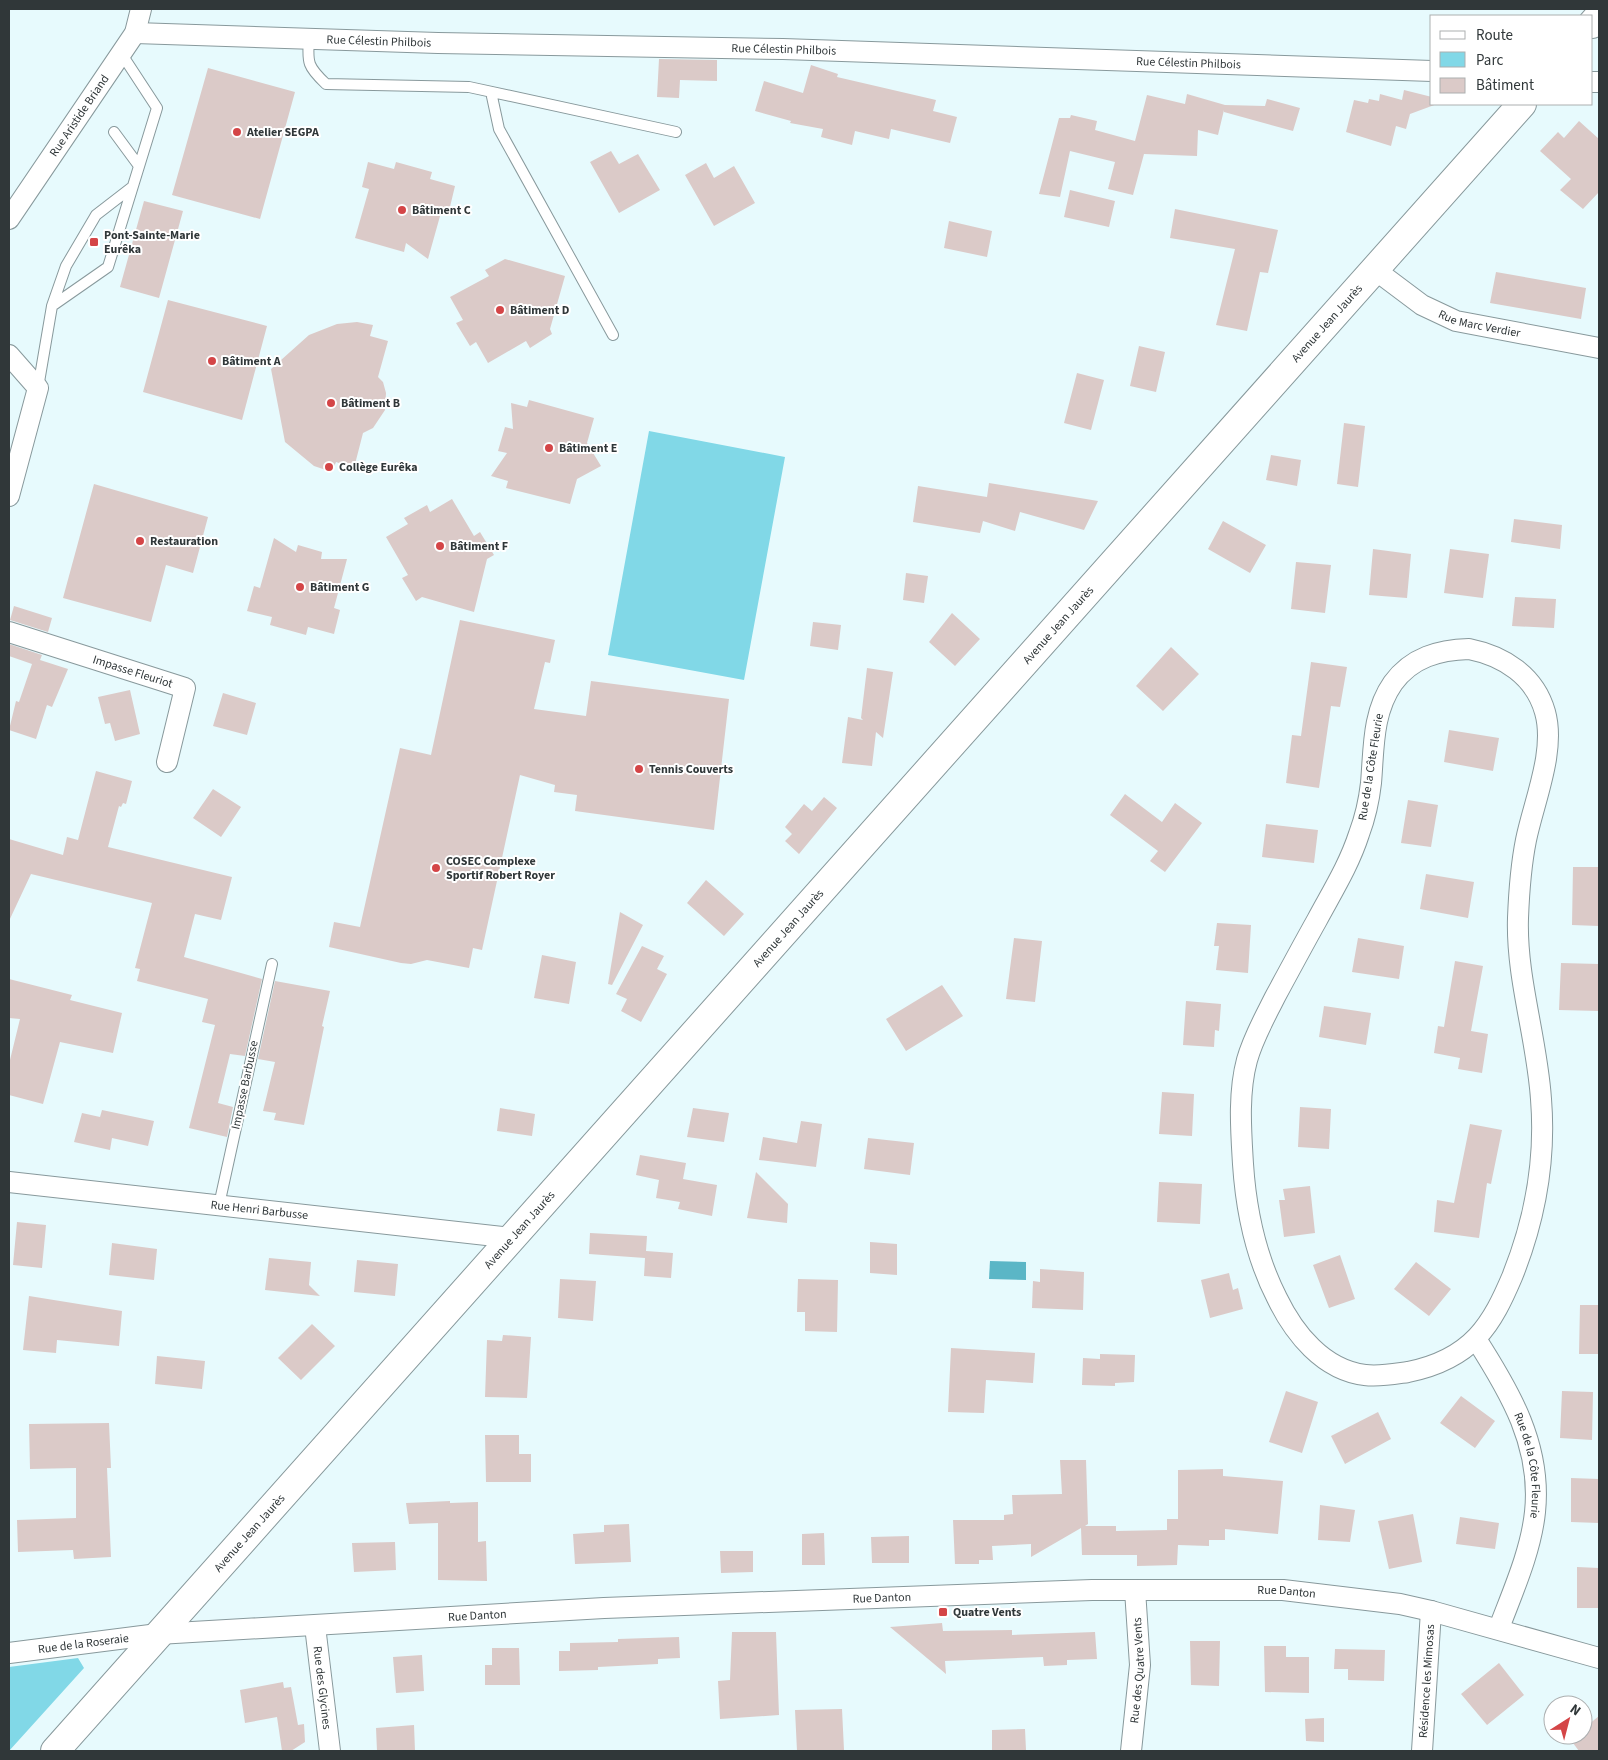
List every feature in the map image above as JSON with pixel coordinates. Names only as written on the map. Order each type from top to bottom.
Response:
[{"type":"main road","name":"Avenue Jean Jaurès","points":[[55,1751],[1521,105]]},
{"type":"street","name":"Rue Aristide Briand","points":[[9,219],[134,33],[141,9]]},
{"type":"street","name":"Rue Célestin Philbois","points":[[134,33],[309,39],[783,49],[1430,71]]},
{"type":"street","name":"Rue Marc Verdier","points":[[1374,269],[1422,305],[1456,320],[1599,348]]},
{"type":"street","points":[[9,355],[38,388],[9,496]]},
{"type":"street","name":"Impasse Fleuriot","points":[[9,632],[185,688],[167,762]]},
{"type":"street","name":"Rue de la Côte Fleurie","points":[[1469,649],[1487,653],[1506,661],[1524,675],[1537,693],[1544,710],[1548,730],[1547,751],[1525,844],[1518,924],[1518,951],[1532,1022],[1542,1099],[1542,1148],[1539,1189],[1528,1236],[1501,1304],[1476,1339],[1446,1361],[1420,1370],[1392,1374],[1363,1375],[1339,1367],[1313,1351],[1292,1328],[1266,1276],[1245,1195],[1241,1138],[1242,1093],[1246,1062],[1272,1003],[1344,871],[1358,839],[1371,788],[1377,721],[1383,700],[1396,679],[1426,655],[1446,650],[1469,649]]},
{"type":"street","name":"Rue Henri Barbusse","points":[[9,1182],[512,1238]]},
{"type":"street","name":"Rue de la Côte Fleurie","points":[[1476,1339],[1503,1381],[1522,1418],[1532,1451],[1536,1481],[1535,1513],[1528,1544],[1499,1628]]},
{"type":"street","name":"Rue Danton","points":[[158,1634],[604,1608],[919,1594],[1135,1590],[1283,1590],[1400,1604],[1499,1628],[1599,1658]]},
{"type":"street","name":"Rue des Quatre Vents","points":[[1131,1751],[1140,1665],[1135,1590]]},
{"type":"street","name":"Résidence les Mimosas","points":[[1422,1751],[1431,1611]]},
{"type":"street","name":"Rue des Glycines","points":[[315,1626],[330,1751]]},
{"type":"street","name":"Rue de la Roseraie","points":[[9,1653],[158,1634]]},
{"type":"lane","points":[[309,39],[307,60],[313,72],[326,84],[469,87],[676,132]]},
{"type":"lane","points":[[52,306],[108,267],[157,108],[121,53]]},
{"type":"lane","points":[[491,92],[499,129],[613,335]]},
{"type":"lane","points":[[114,132],[139,166]]},
{"type":"lane","points":[[38,388],[52,306],[66,266],[96,215],[131,188]]},
{"type":"lane","name":"Impasse Barbusse","points":[[219,1205],[272,964]]},
{"type":"green space","points":[[649,431],[785,457],[744,680],[608,655]]},
{"type":"green space","points":[[78,1658],[84,1668],[9,1751],[9,1667]]},
{"type":"shaded area","points":[[990,1261],[1026,1262],[1026,1280],[989,1279]]},
{"type":"building","points":[[659,59],[717,60],[717,81],[680,80],[679,98],[657,97]]},
{"type":"building","points":[[811,65],[838,74],[837,77],[936,100],[933,111],[957,117],[950,143],[891,129],[889,139],[855,131],[852,145],[821,137],[823,129],[790,123],[791,121],[755,111],[764,81],[803,93]]},
{"type":"building","name":"Atelier SEGPA","points":[[208,68],[295,92],[260,219],[172,195]]},
{"type":"building","points":[[1404,90],[1430,96],[1430,105],[1434,105],[1410,114],[1406,129],[1396,126],[1391,146],[1346,132],[1354,100],[1368,103],[1369,99],[1379,101],[1380,94],[1402,100]]},
{"type":"building","points":[[1187,94],[1225,105],[1265,106],[1267,99],[1300,108],[1293,131],[1224,112],[1224,110],[1218,135],[1198,130],[1197,156],[1144,154],[1133,195],[1108,189],[1115,162],[1070,151],[1060,197],[1039,194],[1059,118],[1070,118],[1071,115],[1097,121],[1095,130],[1135,141],[1147,95],[1185,104]]},
{"type":"building","points":[[1579,121],[1599,139],[1599,192],[1583,209],[1560,190],[1571,179],[1540,151],[1558,132],[1564,138]]},
{"type":"building","points":[[611,151],[619,164],[638,154],[660,190],[619,213],[590,162]]},
{"type":"building","name":"Bâtiment C","points":[[368,162],[394,169],[396,162],[432,172],[430,179],[455,186],[449,211],[442,209],[428,259],[406,243],[404,252],[355,238],[369,189],[362,187]]},
{"type":"building","points":[[706,163],[714,178],[734,166],[755,203],[714,226],[685,175]]},
{"type":"building","points":[[1070,190],[1115,201],[1109,227],[1064,217]]},
{"type":"building","points":[[144,201],[183,211],[159,298],[120,287]]},
{"type":"building","points":[[1175,209],[1278,230],[1268,273],[1260,272],[1247,331],[1216,325],[1235,249],[1170,238]]},
{"type":"building","points":[[949,221],[992,231],[987,257],[944,248]]},
{"type":"building","name":"Bâtiment D","points":[[505,259],[565,276],[550,329],[552,334],[530,348],[526,341],[488,363],[476,342],[470,346],[456,323],[463,320],[450,297],[489,276],[485,270]]},
{"type":"building","points":[[1496,272],[1586,288],[1581,319],[1490,303]]},
{"type":"building","name":"Bâtiment A","points":[[168,300],[267,326],[242,420],[143,392]]},
{"type":"building","name":"Bâtiment B","points":[[357,322],[373,325],[370,336],[388,341],[378,377],[383,382],[386,393],[385,410],[373,428],[363,433],[354,468],[336,462],[332,472],[314,466],[285,442],[271,369],[309,335],[337,324]]},
{"type":"building","points":[[1139,346],[1165,352],[1156,392],[1130,386]]},
{"type":"building","points":[[1077,373],[1104,380],[1091,430],[1064,423]]},
{"type":"building","name":"Bâtiment E","points":[[529,400],[594,418],[587,443],[601,466],[577,479],[570,504],[506,488],[508,481],[491,476],[507,453],[498,451],[505,427],[513,429],[511,403],[527,407]]},
{"type":"building","points":[[1344,423],[1365,426],[1358,487],[1337,484]]},
{"type":"building","points":[[1271,455],[1301,460],[1297,486],[1266,480]]},
{"type":"building","points":[[989,483],[1098,501],[1084,530],[1020,512],[1015,531],[983,521],[980,533],[913,522],[918,486],[987,497]]},
{"type":"building","name":"Restauration","points":[[94,484],[208,517],[193,573],[166,565],[151,622],[63,598]]},
{"type":"building","name":"Bâtiment F","points":[[452,499],[474,536],[480,532],[494,555],[487,559],[474,612],[422,597],[416,601],[402,578],[408,575],[386,537],[408,524],[404,518],[427,505],[430,512]]},
{"type":"building","points":[[1514,519],[1562,525],[1560,549],[1511,542]]},
{"type":"building","points":[[1223,521],[1266,545],[1250,573],[1208,549]]},
{"type":"building","name":"Bâtiment G","points":[[274,538],[296,552],[298,545],[322,552],[321,559],[347,559],[334,608],[340,610],[334,634],[308,627],[306,635],[270,625],[272,617],[247,611],[254,586],[260,588]]},
{"type":"building","points":[[1373,549],[1411,554],[1407,598],[1369,595]]},
{"type":"building","points":[[1450,549],[1489,554],[1483,598],[1444,593]]},
{"type":"building","points":[[1296,562],[1331,565],[1325,613],[1291,609]]},
{"type":"building","points":[[906,573],[928,576],[924,603],[903,600]]},
{"type":"building","points":[[1515,597],[1556,599],[1554,628],[1512,626]]},
{"type":"building","points":[[14,606],[52,618],[48,632],[10,620]]},
{"type":"building","points":[[952,613],[980,639],[955,666],[929,642]]},
{"type":"building","name":"COSEC Complexe Sportif Robert Royer","points":[[460,620],[555,640],[550,663],[545,662],[534,709],[586,716],[591,681],[729,699],[714,830],[575,811],[577,795],[554,792],[555,785],[520,775],[482,950],[473,948],[469,968],[427,960],[411,964],[401,963],[329,947],[334,922],[360,927],[400,748],[431,755]]},
{"type":"building","points":[[813,622],[841,625],[838,650],[810,646]]},
{"type":"building","points":[[9,644],[42,655],[40,660],[68,669],[52,707],[47,705],[36,739],[9,730],[16,701],[19,702],[32,664],[9,656]]},
{"type":"building","points":[[1171,647],[1199,674],[1163,711],[1136,686]]},
{"type":"building","points":[[1311,662],[1347,667],[1340,707],[1331,706],[1319,788],[1286,783],[1292,735],[1301,736]]},
{"type":"building","points":[[867,668],[893,672],[883,738],[876,732],[872,766],[842,763],[848,717],[863,720],[861,718]]},
{"type":"building","points":[[130,690],[140,734],[115,741],[110,723],[105,724],[98,697]]},
{"type":"building","points":[[223,693],[256,703],[247,735],[213,726]]},
{"type":"building","points":[[1449,730],[1499,738],[1493,771],[1444,762]]},
{"type":"building","points":[[96,771],[132,781],[126,804],[123,803],[121,807],[119,806],[108,847],[232,877],[221,920],[195,914],[184,957],[262,979],[245,1056],[230,1054],[218,1103],[233,1107],[227,1137],[189,1128],[215,1025],[202,1022],[208,999],[137,981],[140,969],[135,968],[152,903],[31,874],[9,921],[9,839],[63,855],[67,837],[78,840]]},
{"type":"building","points":[[213,789],[241,807],[221,837],[193,818]]},
{"type":"building","points":[[1125,794],[1162,822],[1175,803],[1202,823],[1165,872],[1150,861],[1158,851],[1110,815]]},
{"type":"building","points":[[824,797],[837,808],[799,854],[785,841],[792,834],[785,827],[804,804],[812,811]]},
{"type":"building","points":[[1408,800],[1438,805],[1431,847],[1401,843]]},
{"type":"building","points":[[1266,824],[1318,830],[1314,863],[1262,857]]},
{"type":"building","points":[[1573,867],[1599,867],[1599,926],[1572,925]]},
{"type":"building","points":[[1426,874],[1474,882],[1468,918],[1420,909]]},
{"type":"building","points":[[706,880],[744,914],[724,936],[687,903]]},
{"type":"building","points":[[620,912],[643,925],[612,985],[608,984]]},
{"type":"building","points":[[1217,923],[1251,925],[1248,973],[1216,970],[1219,946],[1214,946]]},
{"type":"building","points":[[1014,938],[1042,941],[1035,1002],[1006,999]]},
{"type":"building","points":[[1358,938],[1404,946],[1399,979],[1352,972]]},
{"type":"building","points":[[642,946],[664,956],[657,969],[667,974],[641,1022],[621,1011],[627,999],[616,994]]},
{"type":"building","points":[[542,955],[576,962],[569,1004],[534,998]]},
{"type":"building","points":[[1455,961],[1483,966],[1471,1031],[1488,1034],[1482,1073],[1458,1069],[1460,1058],[1434,1053],[1438,1026],[1444,1027]]},
{"type":"building","points":[[1561,963],[1599,964],[1599,1011],[1559,1010]]},
{"type":"building","points":[[9,979],[72,995],[70,1000],[122,1013],[113,1053],[60,1042],[43,1104],[9,1095],[9,1064],[20,1019],[9,1018]]},
{"type":"building","points":[[275,981],[330,991],[304,1125],[274,1120],[276,1113],[263,1111],[275,1062],[258,1059]]},
{"type":"building","points":[[942,985],[963,1016],[906,1051],[886,1019]]},
{"type":"building","points":[[1186,1001],[1221,1004],[1219,1031],[1215,1030],[1214,1047],[1183,1045]]},
{"type":"building","points":[[1324,1006],[1371,1013],[1366,1045],[1319,1037]]},
{"type":"building","points":[[1162,1092],[1194,1094],[1192,1136],[1159,1134]]},
{"type":"building","points":[[1300,1107],[1331,1109],[1329,1149],[1298,1147]]},
{"type":"building","points":[[500,1108],[535,1114],[532,1136],[497,1131]]},
{"type":"building","points":[[693,1108],[729,1113],[724,1142],[687,1137]]},
{"type":"building","points":[[102,1110],[154,1121],[148,1146],[112,1138],[110,1150],[74,1142],[82,1113],[100,1117]]},
{"type":"building","points":[[801,1121],[822,1124],[816,1167],[759,1160],[763,1137],[797,1143]]},
{"type":"building","points":[[1470,1124],[1502,1130],[1491,1184],[1487,1183],[1479,1238],[1434,1232],[1437,1200],[1454,1203]]},
{"type":"building","points":[[868,1138],[914,1143],[910,1175],[864,1169]]},
{"type":"building","points":[[640,1155],[686,1163],[683,1179],[717,1185],[712,1216],[678,1209],[680,1202],[656,1198],[659,1180],[636,1175]]},
{"type":"building","points":[[756,1172],[788,1204],[787,1223],[747,1218]]},
{"type":"building","points":[[1159,1182],[1202,1184],[1200,1224],[1157,1222]]},
{"type":"building","points":[[1310,1186],[1315,1233],[1284,1237],[1279,1200],[1285,1200],[1283,1189]]},
{"type":"building","points":[[17,1222],[46,1225],[42,1268],[13,1265]]},
{"type":"building","points":[[590,1233],[647,1236],[646,1251],[673,1253],[671,1278],[644,1276],[645,1258],[589,1254]]},
{"type":"building","points":[[870,1242],[897,1244],[897,1275],[870,1273]]},
{"type":"building","points":[[112,1243],[157,1249],[154,1280],[109,1275]]},
{"type":"building","points":[[1340,1255],[1355,1299],[1329,1308],[1313,1265]]},
{"type":"building","points":[[269,1258],[311,1262],[309,1285],[320,1296],[265,1290]]},
{"type":"building","points":[[357,1260],[398,1264],[395,1296],[354,1292]]},
{"type":"building","points":[[1416,1262],[1451,1289],[1429,1316],[1394,1289]]},
{"type":"building","points":[[1040,1269],[1084,1272],[1083,1310],[1032,1308],[1033,1281],[1040,1282]]},
{"type":"building","points":[[1229,1273],[1233,1290],[1238,1288],[1243,1309],[1210,1318],[1201,1280]]},
{"type":"building","points":[[560,1279],[596,1281],[593,1321],[558,1318]]},
{"type":"building","points":[[798,1279],[838,1280],[837,1332],[805,1331],[805,1312],[797,1312]]},
{"type":"building","points":[[29,1296],[122,1311],[119,1346],[57,1340],[56,1353],[23,1350]]},
{"type":"building","points":[[1580,1305],[1599,1305],[1599,1354],[1579,1354]]},
{"type":"building","points":[[312,1324],[335,1346],[301,1380],[278,1358]]},
{"type":"building","points":[[503,1335],[531,1337],[527,1398],[485,1397],[487,1340],[502,1341]]},
{"type":"building","points":[[951,1348],[1035,1353],[1033,1383],[986,1380],[984,1413],[948,1412]]},
{"type":"building","points":[[1100,1354],[1135,1355],[1134,1382],[1115,1383],[1115,1386],[1082,1385],[1083,1358],[1100,1359]]},
{"type":"building","points":[[157,1356],[205,1361],[202,1389],[155,1384]]},
{"type":"building","points":[[1286,1391],[1318,1402],[1302,1453],[1269,1442]]},
{"type":"building","points":[[1562,1391],[1593,1392],[1592,1440],[1560,1438]]},
{"type":"building","points":[[1461,1396],[1495,1421],[1475,1448],[1440,1423]]},
{"type":"building","points":[[1378,1412],[1391,1439],[1345,1464],[1331,1436]]},
{"type":"building","points":[[109,1423],[111,1468],[107,1468],[111,1557],[74,1559],[73,1550],[18,1552],[17,1520],[76,1518],[76,1468],[30,1469],[29,1424]]},
{"type":"building","points":[[485,1435],[519,1435],[519,1454],[531,1454],[531,1482],[486,1482]]},
{"type":"building","points":[[1060,1460],[1086,1460],[1088,1524],[1085,1526],[1116,1526],[1116,1531],[1167,1530],[1167,1519],[1178,1519],[1178,1470],[1223,1469],[1223,1476],[1283,1481],[1278,1534],[1225,1529],[1225,1540],[1209,1540],[1209,1546],[1178,1545],[1177,1565],[1137,1566],[1137,1555],[1082,1555],[1081,1528],[1031,1557],[1031,1544],[992,1546],[993,1560],[979,1560],[979,1564],[955,1564],[953,1520],[1004,1520],[1004,1515],[1013,1514],[1012,1495],[1062,1494]]},
{"type":"building","points":[[1571,1478],[1599,1479],[1599,1523],[1571,1522]]},
{"type":"building","points":[[450,1501],[450,1503],[478,1502],[478,1542],[486,1541],[487,1581],[438,1580],[438,1523],[409,1524],[406,1503]]},
{"type":"building","points":[[1320,1505],[1355,1510],[1350,1542],[1318,1540]]},
{"type":"building","points":[[1413,1514],[1422,1562],[1389,1569],[1378,1521]]},
{"type":"building","points":[[1460,1517],[1499,1523],[1495,1549],[1456,1544]]},
{"type":"building","points":[[629,1524],[631,1562],[575,1564],[573,1534],[604,1532],[604,1525]]},
{"type":"building","points":[[824,1533],[825,1565],[802,1565],[802,1534]]},
{"type":"building","points":[[909,1536],[909,1563],[872,1563],[871,1537]]},
{"type":"building","points":[[395,1542],[396,1570],[354,1572],[352,1543]]},
{"type":"building","points":[[720,1551],[753,1551],[753,1572],[721,1573]]},
{"type":"building","points":[[1577,1567],[1599,1568],[1599,1608],[1577,1608]]},
{"type":"building","points":[[942,1623],[943,1631],[1012,1630],[1012,1635],[1095,1632],[1097,1659],[1067,1660],[1067,1665],[1044,1666],[1043,1657],[945,1661],[946,1674],[890,1627]]},
{"type":"building","points":[[732,1632],[776,1632],[779,1715],[720,1719],[718,1681],[730,1680]]},
{"type":"building","points":[[679,1637],[680,1658],[658,1659],[658,1664],[598,1667],[598,1670],[559,1671],[559,1651],[570,1651],[570,1643],[618,1642],[618,1639]]},
{"type":"building","points":[[1190,1641],[1220,1641],[1219,1686],[1191,1685]]},
{"type":"building","points":[[1264,1646],[1286,1646],[1286,1657],[1309,1657],[1309,1693],[1265,1692]]},
{"type":"building","points":[[492,1648],[519,1648],[520,1685],[485,1685],[485,1665],[492,1665]]},
{"type":"building","points":[[1335,1649],[1385,1650],[1384,1681],[1348,1680],[1348,1669],[1334,1669]]},
{"type":"building","points":[[422,1655],[424,1691],[396,1693],[393,1657]]},
{"type":"building","points":[[1499,1663],[1524,1695],[1487,1725],[1461,1694]]},
{"type":"building","points":[[283,1682],[284,1688],[291,1687],[298,1725],[304,1724],[305,1742],[291,1751],[282,1751],[277,1717],[245,1723],[240,1690]]},
{"type":"building","points":[[842,1709],[844,1750],[797,1751],[795,1710]]},
{"type":"building","points":[[1599,1716],[1599,1751],[1579,1751],[1574,1745],[1593,1745],[1593,1721]]},
{"type":"building","points":[[1324,1718],[1324,1742],[1306,1741],[1305,1719]]},
{"type":"building","points":[[414,1725],[415,1751],[377,1751],[376,1728]]},
{"type":"building","points":[[1025,1729],[1026,1750],[992,1751],[992,1730]]},
{"type":"place","name":"Atelier SEGPA","points":[[237,132]]},
{"type":"place","name":"Bâtiment C","points":[[402,210]]},
{"type":"place","name":"Pont-Sainte-Marie Eurêka","points":[[94,242]]},
{"type":"place","name":"Bâtiment D","points":[[500,310]]},
{"type":"place","name":"Bâtiment A","points":[[212,361]]},
{"type":"place","name":"Bâtiment B","points":[[331,403]]},
{"type":"place","name":"Bâtiment E","points":[[549,448]]},
{"type":"place","name":"Collège Eurêka","points":[[329,467]]},
{"type":"place","name":"Restauration","points":[[140,541]]},
{"type":"place","name":"Bâtiment F","points":[[440,546]]},
{"type":"place","name":"Bâtiment G","points":[[300,587]]},
{"type":"place","name":"Tennis Couverts","points":[[639,769]]},
{"type":"place","name":"COSEC Complexe Sportif Robert Royer","points":[[436,868]]},
{"type":"place","name":"Quatre Vents","points":[[943,1612]]}]
